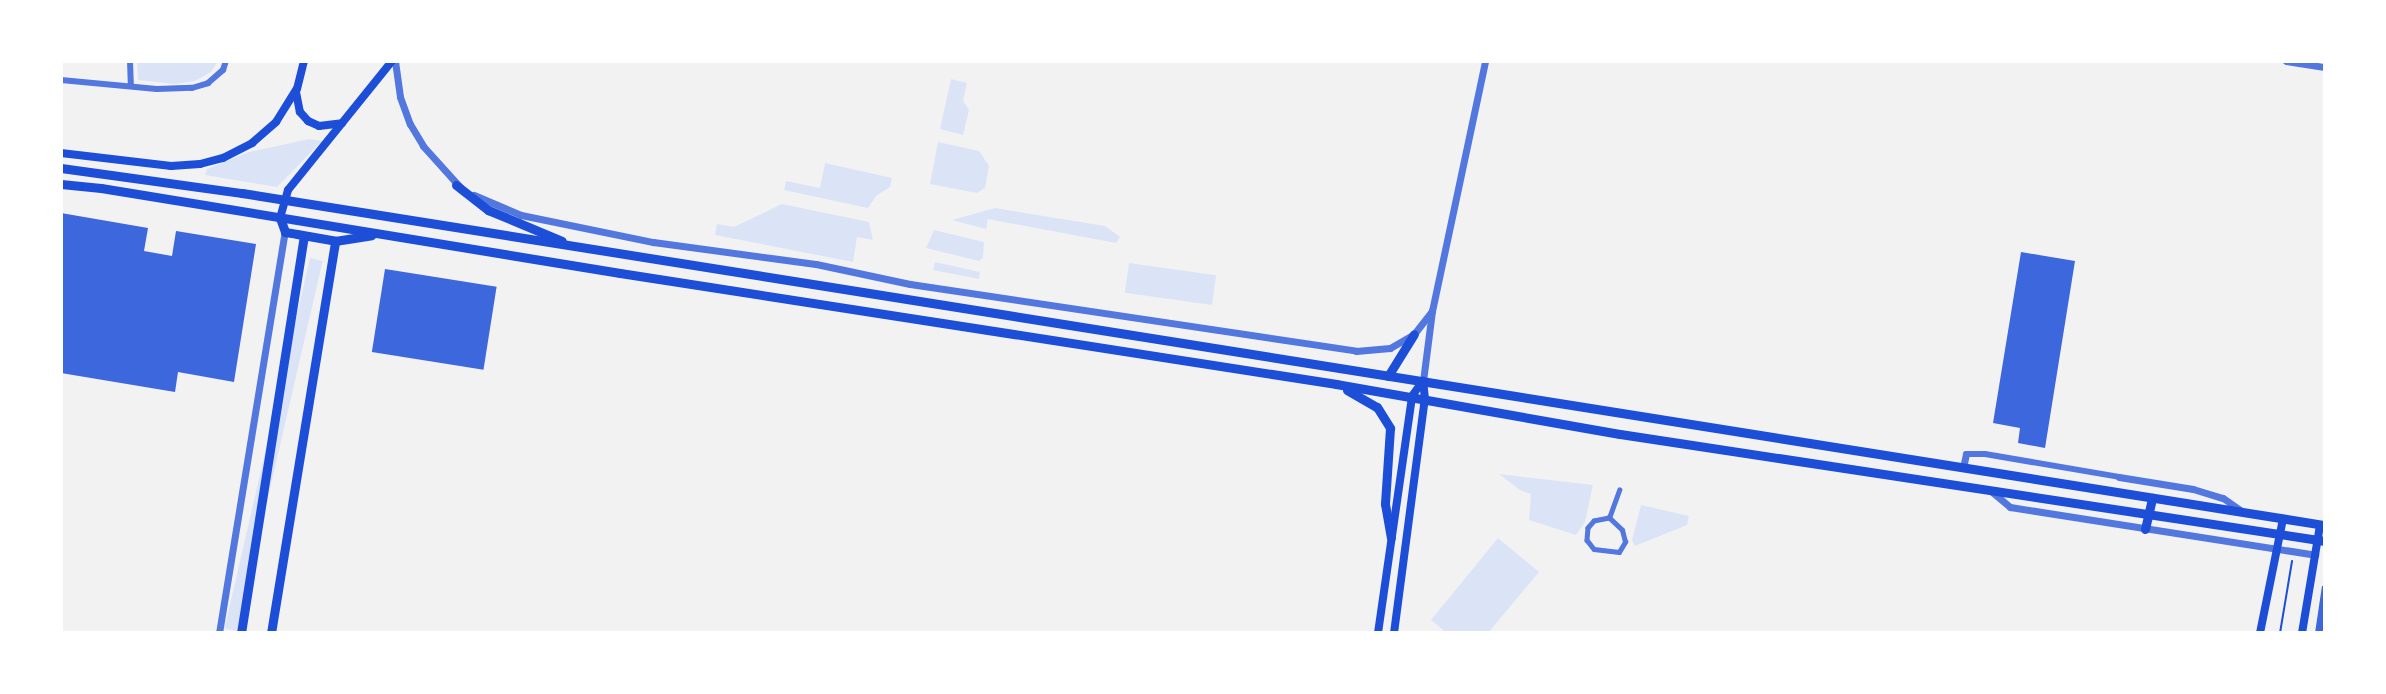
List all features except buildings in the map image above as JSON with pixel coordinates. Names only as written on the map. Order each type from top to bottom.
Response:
[{"type":"main road","points":[[61,153],[181,167],[223,158],[252,144],[276,122],[297,89],[304,61]]},
{"type":"main road","points":[[379,234],[335,241],[304,236],[285,232],[280,218],[283,201],[298,177],[394,61]]},
{"type":"main road","points":[[297,89],[300,112],[308,121],[331,127],[343,123]]},
{"type":"main road","points":[[61,168],[119,174],[2322,525],[2302,633]]},
{"type":"main road","points":[[61,184],[101,188],[1412,396],[1620,434],[1991,491],[2025,493],[2321,540]]},
{"type":"main road","points":[[456,185],[488,210],[508,221],[583,248]]},
{"type":"main road","points":[[242,633],[304,236]]},
{"type":"main road","points":[[271,633],[335,241]]},
{"type":"main road","points":[[1388,376],[1414,334]]},
{"type":"main road","points":[[1378,633],[1412,396],[1423,381]]},
{"type":"main road","points":[[1394,633],[1425,399],[1423,381]]},
{"type":"main road","points":[[1336,384],[1377,407],[1390,428],[1385,504],[1391,537]]},
{"type":"main road","points":[[2145,529],[2152,498]]},
{"type":"main road","points":[[2260,633],[2283,519]]},
{"type":"main road","points":[[2315,555],[2325,557]]},
{"type":"street","points":[[130,61],[131,84]]},
{"type":"street","points":[[61,80],[131,84],[157,89],[192,89],[208,83],[223,70],[226,61]]},
{"type":"street","points":[[394,61],[400,97],[410,124],[423,146],[456,185],[490,204],[521,215],[653,242],[816,264],[910,284],[1356,351],[1390,348],[1414,334],[1432,311]]},
{"type":"street","points":[[1423,381],[1432,311],[1485,61]]},
{"type":"street","points":[[2286,61],[2325,67]]},
{"type":"street","points":[[219,633],[285,232]]},
{"type":"street","points":[[1963,468],[1966,454],[1986,454],[2193,489],[2223,498],[2244,512]]},
{"type":"street","points":[[1609,518],[1612,500],[1619,490]]},
{"type":"street","points":[[1991,491],[2010,507],[2315,555]]},
{"type":"street","points":[[1609,518],[1622,530],[1625,542],[1619,552],[1594,549],[1587,540],[1586,533],[1594,522],[1609,518]]},
{"type":"path","points":[[2280,633],[2293,553]]},
{"type":"shaded area","points":[[137,61],[218,61],[211,72],[195,81],[174,84],[138,80]]},
{"type":"shaded area","points":[[951,79],[967,83],[963,101],[969,110],[963,135],[940,129]]},
{"type":"shaded area","points":[[309,139],[322,141],[277,187],[205,175],[207,169],[249,152]]},
{"type":"shaded area","points":[[938,142],[979,151],[989,166],[985,188],[977,193],[930,184]]},
{"type":"shaded area","points":[[825,163],[892,178],[890,187],[876,196],[868,208],[784,190],[786,181],[820,188]]},
{"type":"shaded area","points":[[782,204],[869,222],[873,240],[857,237],[853,262],[715,235],[717,224],[734,227]]},
{"type":"shaded area","points":[[995,208],[1105,226],[1120,237],[1116,243],[988,219],[986,229],[952,220]]},
{"type":"shaded area","points":[[934,230],[984,242],[983,258],[979,261],[926,248]]},
{"type":"shaded area","points":[[310,258],[323,261],[237,631],[225,628]]},
{"type":"shaded area","points":[[935,262],[980,272],[979,279],[933,270]]},
{"type":"shaded area","points":[[1129,263],[1216,275],[1212,305],[1125,293]]},
{"type":"shaded area","points":[[1499,474],[1593,485],[1585,522],[1576,535],[1529,520],[1531,494],[1520,490]]},
{"type":"shaded area","points":[[1641,505],[1689,516],[1687,525],[1635,546],[1632,540]]},
{"type":"shaded area","points":[[1498,538],[1539,572],[1488,633],[1447,633],[1431,620]]}]
